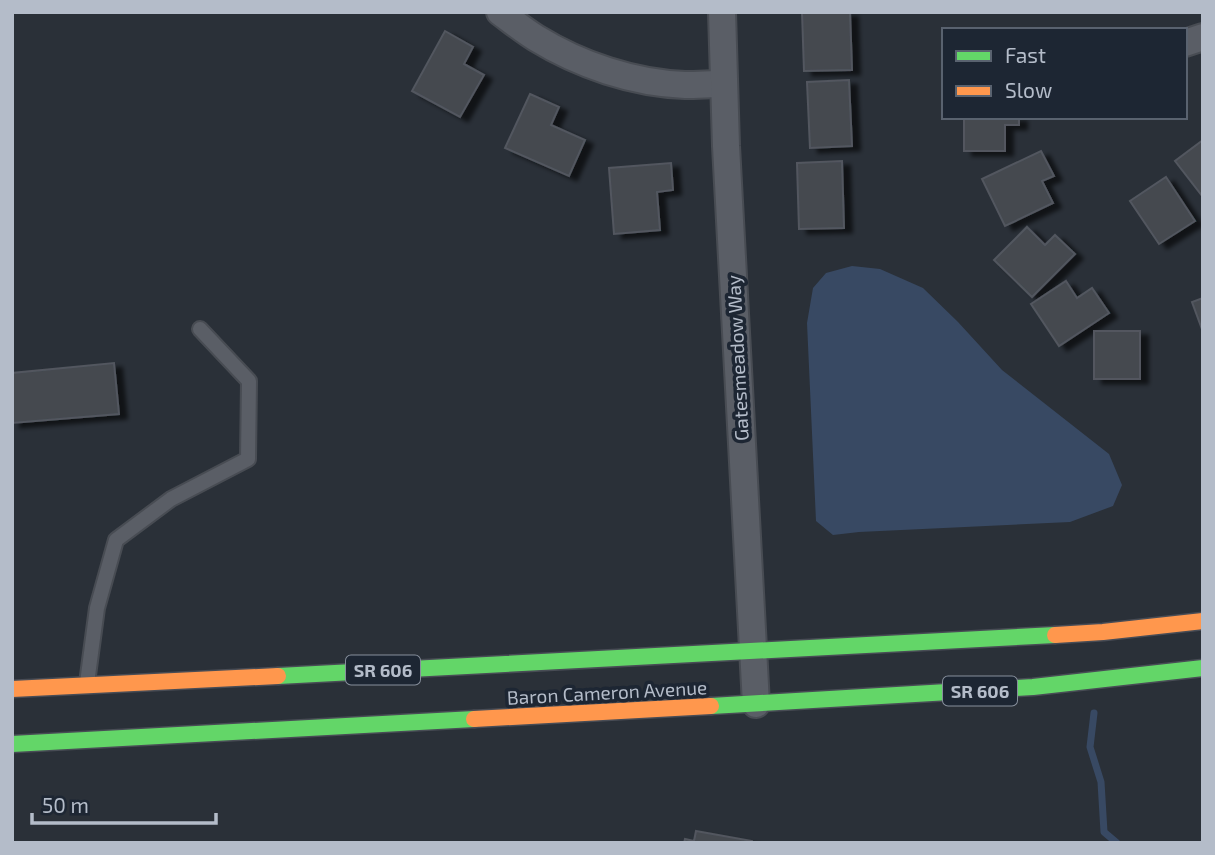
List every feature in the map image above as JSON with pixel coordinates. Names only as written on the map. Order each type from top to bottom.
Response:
[{"type":"main road","name":"Baron Cameron Avenue","points":[[12,689],[1103,632],[1203,621]]},
{"type":"main road","name":"Baron Cameron Avenue","points":[[12,744],[1034,687],[1203,668]]},
{"type":"street","points":[[500,12],[565,54],[600,68],[642,80],[685,85],[723,83]]},
{"type":"street","name":"Gatesmeadow Way","points":[[722,12],[723,83],[756,704]]},
{"type":"lane","points":[[87,685],[97,608],[116,540],[171,499],[248,459],[249,381],[200,329]]},
{"type":"water","points":[[852,266],[880,269],[923,288],[1002,370],[1109,454],[1122,485],[1113,506],[1070,522],[833,535],[816,521],[807,323],[813,288],[826,273]]},
{"type":"building","points":[[802,12],[850,12],[852,70],[804,71]]},
{"type":"building","points":[[445,31],[473,47],[464,64],[484,75],[460,117],[412,91]]},
{"type":"building","points":[[849,80],[852,146],[810,148],[807,82]]},
{"type":"building","points":[[530,94],[559,107],[551,125],[585,140],[569,176],[505,148]]},
{"type":"building","points":[[964,119],[1019,119],[1019,125],[1005,125],[1005,151],[964,151]]},
{"type":"building","points":[[1203,140],[1203,197],[1175,161]]},
{"type":"building","points":[[1041,151],[1054,176],[1042,181],[1053,203],[1005,226],[982,179]]},
{"type":"building","points":[[842,161],[844,228],[799,229],[797,163]]},
{"type":"building","points":[[671,163],[673,190],[657,192],[660,230],[614,234],[609,168]]},
{"type":"building","points":[[1166,177],[1195,221],[1159,244],[1130,201]]},
{"type":"building","points":[[1027,227],[1045,245],[1055,235],[1075,254],[1032,297],[994,260]]},
{"type":"building","points":[[1066,281],[1077,298],[1092,288],[1109,313],[1059,346],[1031,304]]},
{"type":"building","points":[[1203,298],[1203,332],[1192,302]]},
{"type":"building","points":[[1094,331],[1140,331],[1140,379],[1094,379]]},
{"type":"building","points":[[114,363],[119,414],[12,423],[12,373]]},
{"type":"building","points":[[696,831],[752,843],[684,843],[685,839],[694,841]]},
{"type":"waterway","points":[[1094,713],[1090,747],[1101,782],[1104,832],[1117,843]]},
{"type":"traffic: fast","points":[[278,676],[1055,635]]},
{"type":"traffic: fast","points":[[711,706],[1033,687],[1203,668]]},
{"type":"traffic: fast","points":[[12,744],[474,719]]},
{"type":"traffic: slow","points":[[1055,635],[1203,621]]},
{"type":"traffic: slow","points":[[12,689],[278,676]]},
{"type":"traffic: slow","points":[[474,719],[711,706]]}]
